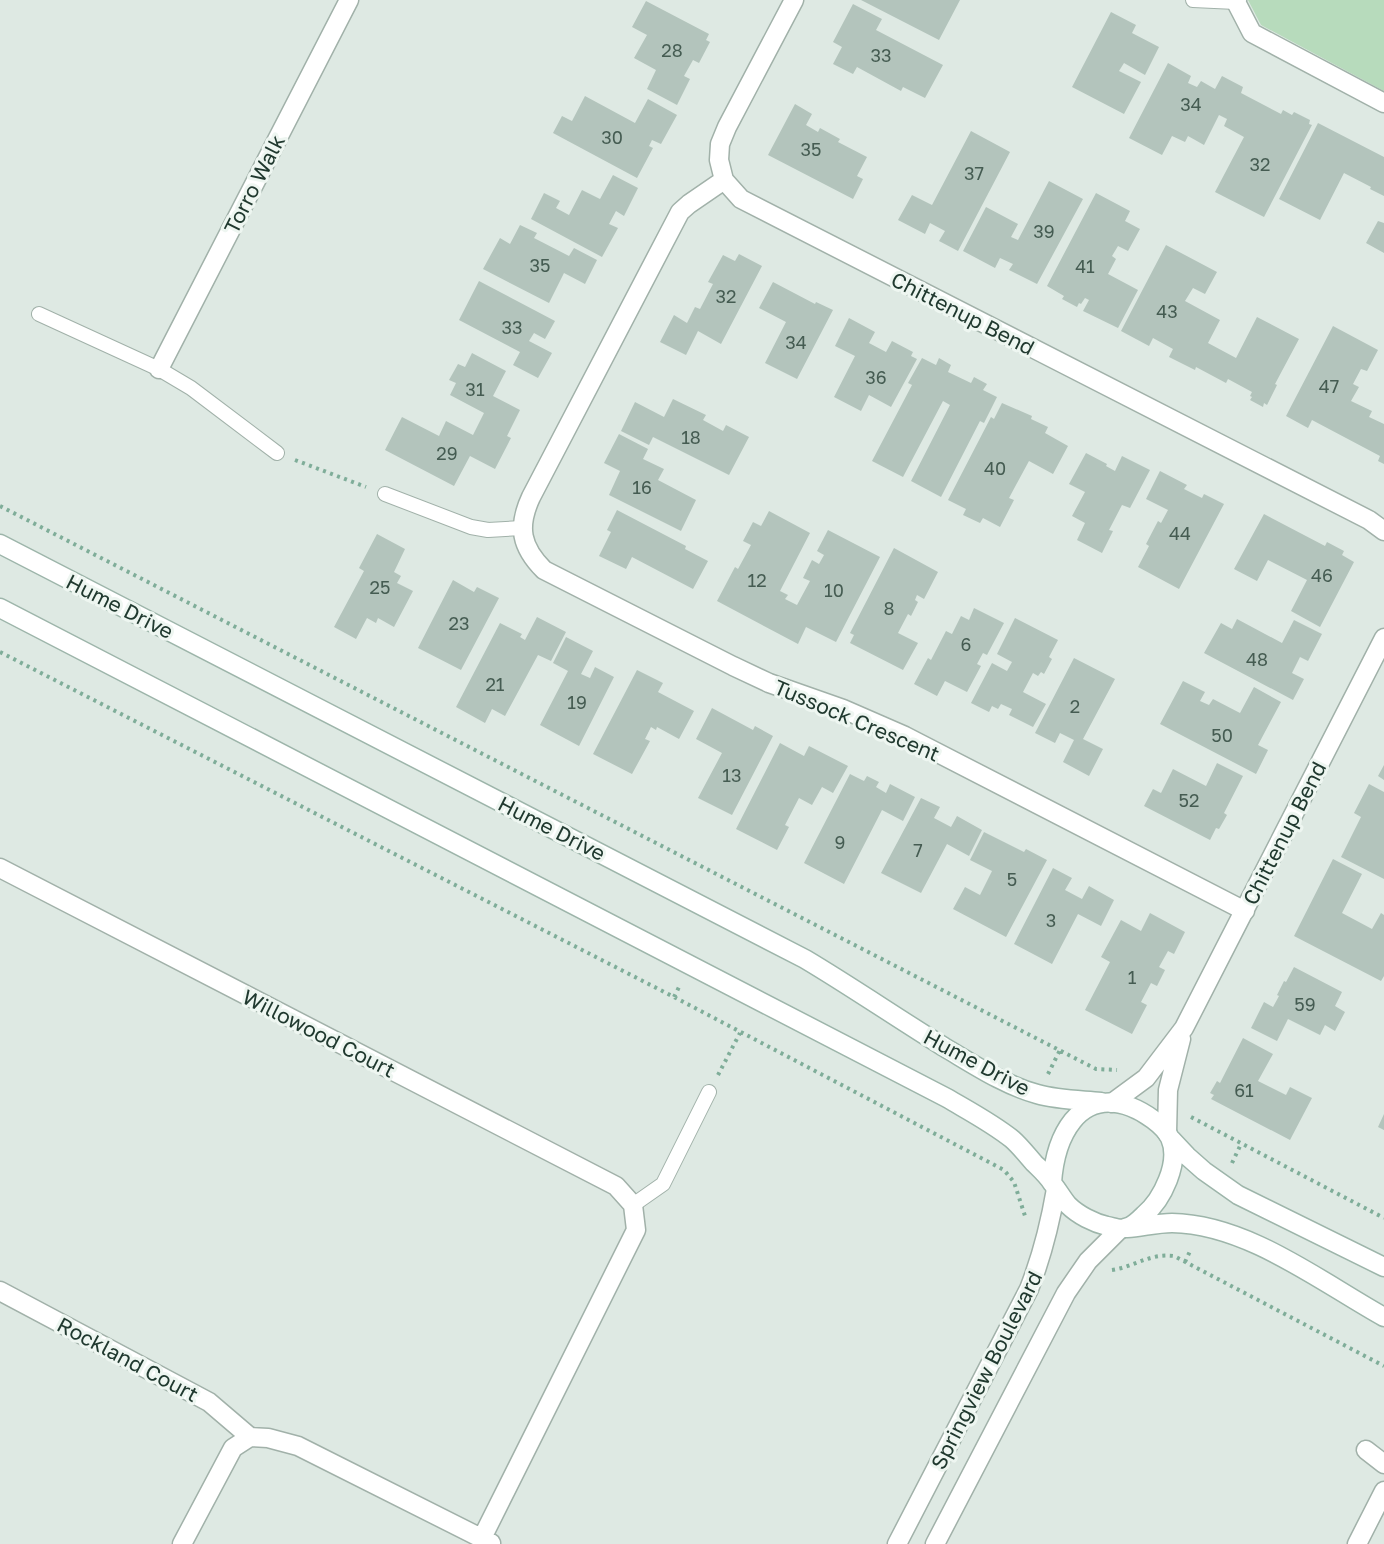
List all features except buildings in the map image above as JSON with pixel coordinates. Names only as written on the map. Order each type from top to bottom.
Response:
[{"type":"street","name":"Torro Walk","points":[[159,369],[349,0]]},
{"type":"street","points":[[522,528],[524,512],[531,497],[680,212],[724,180],[719,160],[720,144],[794,0]]},
{"type":"street","points":[[1237,1],[1252,33],[1384,103]]},
{"type":"street","name":"Chittenup Bend","points":[[724,180],[741,199],[1369,520],[1384,531]]},
{"type":"street","name":"Tussock Crescent","points":[[522,528],[525,544],[533,559],[544,570],[769,683],[843,709],[905,735],[1245,911]]},
{"type":"street","name":"Hume Drive","points":[[0,544],[815,965],[1001,1080],[1037,1094],[1107,1102]]},
{"type":"street","points":[[0,608],[981,1117],[1013,1140],[1069,1206],[1085,1218],[1105,1226],[1123,1228],[1172,1223],[1228,1234],[1280,1256],[1384,1317]]},
{"type":"street","name":"Chittenup Bend","points":[[1107,1102],[1146,1078],[1184,1028],[1384,638]]},
{"type":"street","name":"Willowood Court","points":[[0,868],[616,1186],[633,1205]]},
{"type":"street","name":"Chittenup Bend","points":[[1169,1136],[1168,1090],[1184,1028]]},
{"type":"street","points":[[1054,1186],[1053,1167],[1057,1152],[1074,1119],[1084,1110],[1107,1102],[1129,1106],[1143,1112],[1156,1122],[1187,1156],[1238,1195],[1384,1267]]},
{"type":"street","points":[[1123,1228],[1147,1213],[1166,1186],[1173,1153],[1169,1136]]},
{"type":"street","name":"Springview Boulevard","points":[[897,1544],[1029,1289],[1040,1263],[1046,1240],[1054,1186]]},
{"type":"street","points":[[182,1544],[233,1448],[249,1437],[268,1438],[298,1446],[488,1541],[636,1230],[633,1205]]},
{"type":"street","name":"Springview Boulevard","points":[[935,1544],[1066,1293],[1088,1261],[1123,1228]]},
{"type":"street","name":"Rockland Court","points":[[0,1291],[208,1402],[249,1437]]},
{"type":"street","points":[[1366,1450],[1384,1464]]},
{"type":"street","points":[[1357,1544],[1384,1491]]},
{"type":"lane","points":[[1193,0],[1237,1]]},
{"type":"lane","points":[[39,314],[159,369],[191,388],[277,453]]},
{"type":"lane","points":[[385,494],[471,527],[488,530],[522,528]]},
{"type":"lane","points":[[633,1205],[663,1184],[709,1092]]},
{"type":"path","points":[[277,453],[385,494]]},
{"type":"path","points":[[0,506],[1096,1069],[1133,1071],[1146,1078]]},
{"type":"path","points":[[0,652],[1004,1170],[1014,1182],[1027,1224],[1031,1230],[1046,1240]]},
{"type":"path","points":[[716,912],[731,881]]},
{"type":"path","points":[[674,998],[690,965]]},
{"type":"path","points":[[709,1092],[740,1033]]},
{"type":"path","points":[[1168,1090],[1182,1101],[1191,1118],[1384,1218]]},
{"type":"path","points":[[1088,1261],[1106,1271],[1116,1270],[1148,1257],[1174,1256],[1384,1366]]},
{"type":"green space","points":[[1248,0],[1384,0],[1384,91],[1261,25]]}]
